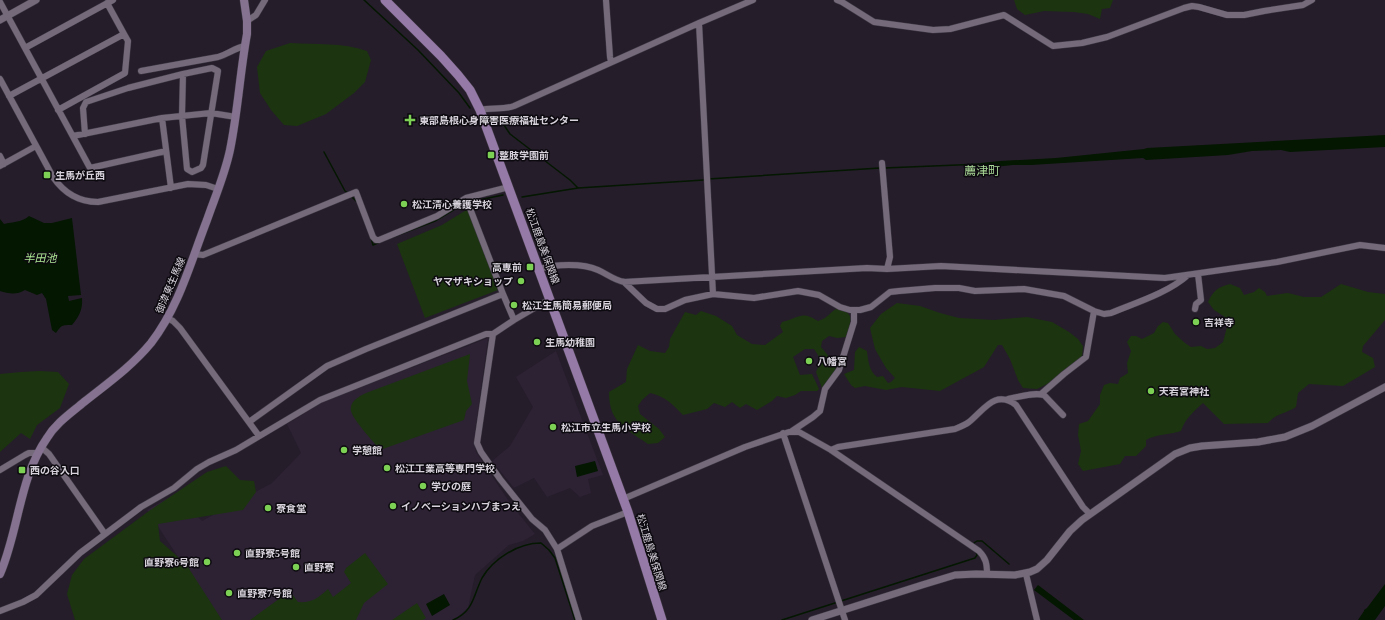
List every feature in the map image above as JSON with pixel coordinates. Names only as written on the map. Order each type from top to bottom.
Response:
[{"type":"main road","name":"御津東生馬線","points":[[0,574],[13,534],[29,472],[47,437],[66,416],[124,371],[139,356],[157,334],[176,300],[218,189],[230,151],[247,34],[244,0]]},
{"type":"main road","name":"松江鹿島美保関線","points":[[385,0],[458,75],[470,90],[480,110],[510,187],[624,499],[662,620]]},
{"type":"street","points":[[0,20],[36,0]]},
{"type":"street","points":[[247,21],[256,15],[265,0]]},
{"type":"street","points":[[606,0],[611,62]]},
{"type":"street","points":[[480,110],[506,109],[514,106],[752,0]]},
{"type":"street","points":[[837,0],[874,22],[933,30],[950,29],[1004,15],[1053,46],[1094,41],[1123,32],[1192,6],[1227,15],[1244,15],[1264,10],[1302,5],[1312,0]]},
{"type":"street","points":[[25,48],[110,1],[128,41],[125,73],[58,110]]},
{"type":"street","points":[[0,2],[90,168],[166,152]]},
{"type":"street","points":[[699,23],[713,294]]},
{"type":"street","points":[[9,96],[124,34]]},
{"type":"street","points":[[142,71],[218,57],[245,46]]},
{"type":"street","points":[[85,134],[82,108],[86,102],[128,88],[183,74],[212,68],[218,71],[203,165],[201,168],[192,172],[187,169],[182,116],[183,74]]},
{"type":"street","points":[[0,79],[58,185],[68,194],[89,202],[98,202],[188,184],[206,185],[218,189]]},
{"type":"street","points":[[73,136],[162,118],[211,113],[236,117]]},
{"type":"street","points":[[162,118],[171,188]]},
{"type":"street","points":[[0,156],[2,165],[36,146]]},
{"type":"street","points":[[882,164],[890,257],[887,269]]},
{"type":"street","points":[[194,254],[203,255],[356,192],[373,237],[376,240],[379,240],[437,216],[467,201],[510,187]]},
{"type":"street","points":[[467,201],[514,320]]},
{"type":"street","points":[[624,282],[867,268],[887,269],[941,266],[1165,278],[1277,262],[1360,246],[1385,248]]},
{"type":"street","points":[[539,269],[575,266],[588,267],[598,270],[624,282],[646,303],[657,309],[665,308],[685,300],[713,294],[754,298],[798,291],[819,295],[840,307],[860,310],[871,307],[890,292],[947,288],[986,291],[1024,289],[1064,296],[1094,312],[1104,314],[1111,313],[1136,303],[1178,283],[1188,275]]},
{"type":"street","points":[[1195,308],[1196,304],[1201,300],[1198,274]]},
{"type":"street","points":[[248,422],[327,366],[503,294]]},
{"type":"street","points":[[0,611],[36,595],[80,553],[141,507],[174,488],[197,469],[209,462],[236,450],[320,400],[486,334],[493,334],[550,299]]},
{"type":"street","points":[[792,432],[820,411],[825,389],[838,370],[854,322],[854,310]]},
{"type":"street","points":[[1041,394],[1086,357],[1094,312]]},
{"type":"street","points":[[167,318],[173,321],[180,328],[259,436]]},
{"type":"street","points":[[493,334],[479,427],[478,448],[500,479],[532,519],[544,530],[557,549],[579,620]]},
{"type":"street","points":[[812,620],[955,575],[1026,574],[1037,569],[1047,560],[1070,531],[1090,514],[1162,462],[1185,450],[1202,446],[1258,442],[1286,437],[1312,426],[1385,387]]},
{"type":"street","points":[[831,450],[838,447],[955,429],[970,421],[991,402],[999,399],[1041,394],[1044,395],[1063,415]]},
{"type":"street","points":[[1007,399],[1016,405],[1083,507],[1090,514]]},
{"type":"street","points":[[624,499],[745,447],[783,433],[799,432],[831,450],[980,551],[985,557],[987,574]]},
{"type":"street","points":[[783,433],[845,620]]},
{"type":"street","points":[[0,470],[29,453],[40,450],[49,454],[105,534]]},
{"type":"street","points":[[557,549],[592,526],[628,512]]},
{"type":"street","points":[[1026,574],[1037,620]]},
{"type":"shaded area","name":"松江工業高等専門学校","points":[[488,338],[474,439],[476,452],[510,503],[535,534],[523,541],[509,545],[475,575],[468,608],[454,620],[220,620],[147,510],[175,494],[202,521],[272,483],[301,453],[287,424],[323,402]]},
{"type":"shaded area","name":"松江市立生馬小学校","points":[[556,351],[603,475],[588,479],[591,493],[580,497],[570,488],[547,497],[534,478],[514,488],[492,461],[510,446],[533,407],[516,377]]},
{"type":"green space","points":[[1014,0],[1113,0],[1110,8],[1102,9],[1100,19],[1088,14],[1074,12],[1044,11],[1025,15],[1017,9]]},
{"type":"green space","points":[[290,43],[339,45],[367,51],[371,60],[365,82],[354,93],[326,114],[297,126],[284,125],[271,110],[260,93],[257,67],[266,51]]},
{"type":"green space","points":[[468,209],[498,290],[425,318],[397,244],[442,225]]},
{"type":"green space","points":[[1230,284],[1240,288],[1244,295],[1254,292],[1259,288],[1265,292],[1267,296],[1288,293],[1304,297],[1321,297],[1341,284],[1368,292],[1385,294],[1385,320],[1363,346],[1362,352],[1373,358],[1375,367],[1343,386],[1309,384],[1298,393],[1296,407],[1278,415],[1268,423],[1224,424],[1203,403],[1187,419],[1181,431],[1146,440],[1146,446],[1136,456],[1125,456],[1120,464],[1083,471],[1078,464],[1081,451],[1078,435],[1079,424],[1088,421],[1100,404],[1100,395],[1104,385],[1110,383],[1118,384],[1120,378],[1128,373],[1127,363],[1131,351],[1127,342],[1131,336],[1136,336],[1142,339],[1154,333],[1158,326],[1163,322],[1168,323],[1175,334],[1191,347],[1201,346],[1207,349],[1215,348],[1223,342],[1227,327],[1225,317],[1214,310],[1208,302],[1216,290]]},
{"type":"green space","points":[[897,303],[920,306],[959,318],[994,320],[1027,317],[1052,322],[1078,339],[1083,346],[1082,357],[1049,383],[1037,389],[1023,388],[1002,345],[998,345],[984,367],[940,391],[902,387],[886,390],[865,386],[855,388],[851,385],[844,374],[854,370],[855,352],[859,347],[867,351],[868,362],[874,375],[877,377],[883,376],[888,383],[895,378],[886,368],[875,349],[870,328],[881,314]]},
{"type":"green space","points":[[836,309],[843,310],[847,313],[850,318],[850,322],[846,337],[837,338],[829,336],[822,341],[821,347],[831,359],[836,369],[822,388],[816,372],[820,363],[818,355],[814,349],[805,349],[793,357],[800,375],[812,374],[819,389],[817,391],[801,391],[786,398],[777,396],[772,401],[757,410],[746,404],[740,408],[732,402],[725,407],[714,403],[707,409],[683,415],[668,401],[660,396],[650,393],[638,406],[640,414],[659,429],[665,437],[658,443],[648,444],[626,429],[615,418],[612,411],[609,392],[626,382],[627,369],[638,345],[650,351],[665,353],[669,347],[670,339],[685,312],[696,315],[701,311],[716,316],[732,326],[737,335],[752,344],[765,345],[783,332],[780,326],[782,322],[804,315],[818,321]]},
{"type":"green space","points":[[470,354],[467,381],[472,404],[466,411],[464,420],[380,450],[359,425],[351,411],[353,402],[363,394]]},
{"type":"green space","points":[[40,371],[58,372],[69,384],[60,408],[37,425],[30,439],[21,433],[0,452],[0,374]]},
{"type":"green space","points":[[226,466],[240,480],[254,481],[256,492],[243,510],[158,524],[160,541],[186,564],[222,620],[75,620],[67,594],[72,575],[84,559],[149,511],[207,472]]},
{"type":"green space","points":[[365,553],[388,584],[364,603],[356,620],[250,620],[290,591],[298,602],[307,602],[314,599],[328,589],[333,597],[351,583],[344,572],[346,568]]},
{"type":"green space","points":[[417,603],[426,618],[423,620],[392,620]]},
{"type":"water","points":[[1385,135],[1385,147],[1290,152],[1281,150],[1252,151],[1228,155],[1146,160],[1143,158],[994,167],[983,167],[981,163],[1056,158],[1147,148]]},
{"type":"water","name":"半田池","points":[[29,216],[44,223],[52,223],[72,218],[81,295],[68,296],[69,301],[82,298],[82,306],[79,316],[72,325],[62,326],[56,333],[52,330],[46,299],[42,293],[37,295],[25,290],[13,294],[0,291],[0,219],[4,224],[21,221]]},
{"type":"water","points":[[595,461],[598,471],[577,477],[575,466]]},
{"type":"water","points":[[1385,584],[1385,606],[1375,620],[1358,620],[1364,610]]},
{"type":"water","points":[[1038,585],[1084,620],[1074,620],[1034,590]]},
{"type":"water","points":[[444,594],[450,605],[432,616],[426,604]]},
{"type":"waterway","points":[[364,0],[418,50],[459,93],[470,108]]},
{"type":"waterway","points":[[491,116],[502,122],[510,134],[570,180],[578,188],[704,180]]},
{"type":"waterway","points":[[324,152],[345,191],[348,193]]},
{"type":"waterway","points":[[884,168],[982,164]]},
{"type":"waterway","points":[[708,179],[880,168]]},
{"type":"waterway","points":[[522,197],[578,188]]},
{"type":"waterway","points":[[469,202],[503,195]]},
{"type":"waterway","points":[[351,196],[356,201]]},
{"type":"waterway","points":[[393,237],[435,221],[465,203]]},
{"type":"waterway","points":[[371,238],[373,245],[380,242]]},
{"type":"waterway","points":[[974,545],[977,541],[982,541],[1009,564]]},
{"type":"waterway","points":[[453,620],[469,608],[482,578],[499,559],[515,549],[541,543],[555,558],[575,620]]},
{"type":"waterway","points":[[841,601],[975,558],[977,555],[976,552]]},
{"type":"waterway","points":[[782,620],[838,602]]},
{"type":"place","name":"東部島根心身障害医療福祉センター","points":[[410,120]]},
{"type":"place","name":"整肢学園前","points":[[491,155]]},
{"type":"place","name":"生馬が丘西","points":[[47,175]]},
{"type":"place","name":"松江清心養護学校","points":[[404,204]]},
{"type":"place","name":"高専前","points":[[530,267]]},
{"type":"place","name":"ヤマザキショップ","points":[[521,281]]},
{"type":"place","name":"松江生馬簡易郵便局","points":[[514,305]]},
{"type":"place","name":"吉祥寺","points":[[1196,322]]},
{"type":"place","name":"生馬幼稚園","points":[[537,342]]},
{"type":"place","name":"八幡宮","points":[[809,361]]},
{"type":"place","name":"天若宮神社","points":[[1151,391]]},
{"type":"place","name":"松江市立生馬小学校","points":[[553,427]]},
{"type":"place","name":"学憩館","points":[[344,450]]},
{"type":"place","name":"松江工業高等専門学校","points":[[387,468]]},
{"type":"place","name":"西の谷入口","points":[[22,470]]},
{"type":"place","name":"学びの庭","points":[[423,486]]},
{"type":"place","name":"イノベーションハブまつえ","points":[[393,506]]},
{"type":"place","name":"寮食堂","points":[[268,508]]},
{"type":"place","name":"直野寮5号館","points":[[237,553]]},
{"type":"place","name":"直野寮6号館","points":[[207,562]]},
{"type":"place","name":"直野寮","points":[[296,567]]},
{"type":"place","name":"直野寮7号館","points":[[229,593]]},
{"type":"district","name":"薦津町","points":[[982,171]]}]
